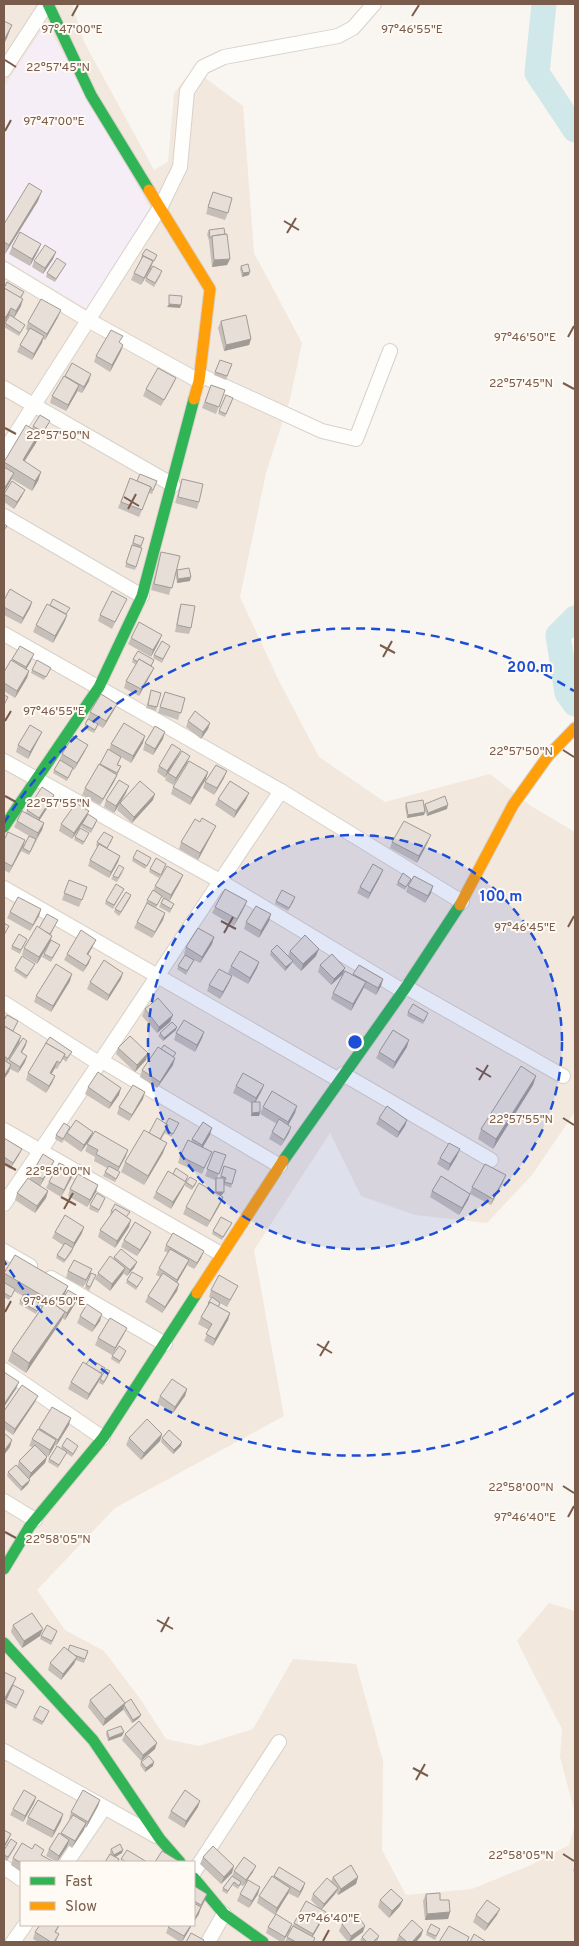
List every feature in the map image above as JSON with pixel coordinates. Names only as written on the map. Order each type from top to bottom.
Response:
[{"type":"street","points":[[4,70],[47,4]]},
{"type":"street","points":[[4,827],[99,687],[142,596],[173,485],[199,378],[210,289],[91,96],[47,4]]},
{"type":"street","points":[[4,452],[160,206],[180,168],[187,91],[202,67],[224,58],[338,36],[353,28],[374,4]]},
{"type":"street","points":[[4,269],[88,320],[199,378],[322,431],[356,439],[390,351]]},
{"type":"street","points":[[4,388],[173,485]]},
{"type":"street","points":[[4,516],[142,596]]},
{"type":"street","points":[[4,634],[281,791],[462,902]]},
{"type":"street","points":[[4,1568],[35,1520],[103,1438],[221,1254],[280,1166],[405,989],[462,902],[513,805],[548,756],[574,729]]},
{"type":"street","points":[[4,761],[220,881],[405,989],[564,1076]]},
{"type":"street","points":[[4,1204],[281,791]]},
{"type":"street","points":[[4,888],[491,1160]]},
{"type":"street","points":[[4,1003],[280,1166]]},
{"type":"street","points":[[4,1130],[221,1254]]},
{"type":"street","points":[[4,1251],[165,1344]]},
{"type":"street","points":[[4,1370],[103,1438]]},
{"type":"street","points":[[4,1501],[35,1520]]},
{"type":"street","points":[[4,1642],[93,1740],[160,1839],[179,1861]]},
{"type":"street","points":[[195,1870],[279,1742]]},
{"type":"street","points":[[4,1751],[160,1839]]},
{"type":"street","points":[[68,1861],[104,1808]]},
{"type":"street","points":[[4,1867],[20,1878]]},
{"type":"street","points":[[195,1879],[224,1914],[263,1942]]},
{"type":"street","points":[[208,1942],[224,1914]]},
{"type":"street","points":[[13,1942],[23,1926]]},
{"type":"shaded area","points":[[4,4],[72,4],[84,42],[154,170],[168,162],[174,93],[193,69],[243,106],[254,253],[302,343],[290,399],[266,473],[240,597],[278,679],[319,757],[385,802],[490,774],[531,806],[575,832],[575,1112],[532,1175],[487,1223],[415,1215],[361,1196],[330,1133],[254,1250],[284,1416],[115,1508],[37,1590],[65,1630],[104,1651],[141,1700],[166,1739],[199,1746],[253,1729],[293,1659],[356,1664],[383,1761],[382,1850],[406,1895],[472,1889],[531,1865],[569,1845],[575,1824],[575,1942],[4,1942]]},
{"type":"shaded area","points":[[46,23],[150,208],[87,309],[4,259],[4,87]]},
{"type":"shaded area","points":[[549,1603],[575,1611],[575,1813],[560,1757],[562,1729],[517,1641]]},
{"type":"building","points":[[4,21],[12,25],[4,40]]},
{"type":"building","points":[[29,183],[42,191],[9,245],[4,242],[4,224]]},
{"type":"building","points":[[213,192],[232,198],[228,213],[208,207]]},
{"type":"building","points":[[224,228],[225,234],[210,238],[209,230]]},
{"type":"building","points":[[20,232],[41,244],[32,259],[12,247]]},
{"type":"building","points":[[227,234],[230,259],[214,260],[212,236]]},
{"type":"building","points":[[45,245],[56,252],[45,268],[34,261]]},
{"type":"building","points":[[146,249],[157,255],[154,261],[142,255]]},
{"type":"building","points":[[143,256],[153,261],[144,278],[134,273]]},
{"type":"building","points":[[57,258],[66,264],[56,279],[47,273]]},
{"type":"building","points":[[248,264],[250,272],[243,273],[241,266]]},
{"type":"building","points":[[153,266],[162,271],[155,283],[146,278]]},
{"type":"building","points":[[7,282],[24,292],[20,298],[4,288]]},
{"type":"building","points":[[4,288],[23,299],[16,311],[11,308],[6,317],[4,316]]},
{"type":"building","points":[[169,295],[182,296],[181,305],[169,304]]},
{"type":"building","points":[[41,299],[61,310],[47,334],[28,322]]},
{"type":"building","points":[[10,315],[25,325],[20,333],[5,323]]},
{"type":"building","points":[[246,315],[251,339],[226,345],[221,321]]},
{"type":"building","points":[[30,328],[44,336],[34,354],[20,345]]},
{"type":"building","points":[[111,330],[123,336],[119,342],[123,345],[112,365],[96,356]]},
{"type":"building","points":[[220,360],[232,364],[227,376],[215,372]]},
{"type":"building","points":[[72,363],[91,374],[84,387],[65,376]]},
{"type":"building","points":[[158,368],[176,378],[164,400],[146,389]]},
{"type":"building","points":[[64,376],[79,385],[68,405],[52,396]]},
{"type":"building","points":[[211,385],[225,390],[219,407],[205,402]]},
{"type":"building","points":[[226,395],[233,398],[226,414],[219,411]]},
{"type":"building","points":[[40,415],[50,421],[43,432],[33,426]]},
{"type":"building","points":[[26,425],[39,433],[23,460],[41,472],[35,481],[4,462]]},
{"type":"building","points":[[4,467],[14,473],[4,489]]},
{"type":"building","points":[[140,474],[157,481],[153,490],[151,487],[137,481]]},
{"type":"building","points":[[130,478],[151,487],[142,510],[121,502]]},
{"type":"building","points":[[182,479],[203,484],[199,502],[178,497]]},
{"type":"building","points":[[12,481],[25,490],[17,502],[4,494]]},
{"type":"building","points":[[135,535],[144,538],[141,546],[133,543]]},
{"type":"building","points":[[132,545],[142,548],[136,567],[126,563]]},
{"type":"building","points":[[161,552],[180,556],[172,588],[154,584]]},
{"type":"building","points":[[189,568],[191,577],[178,579],[177,570]]},
{"type":"building","points":[[10,589],[32,602],[23,618],[4,607],[4,600]]},
{"type":"building","points":[[112,591],[127,599],[115,622],[100,615]]},
{"type":"building","points":[[53,599],[70,608],[66,614],[50,605]]},
{"type":"building","points":[[47,604],[67,615],[55,636],[36,625]]},
{"type":"building","points":[[181,604],[195,606],[191,628],[177,625]]},
{"type":"building","points":[[139,622],[162,635],[153,650],[131,638]]},
{"type":"building","points":[[162,641],[170,646],[163,659],[154,655]]},
{"type":"building","points":[[20,646],[34,654],[26,667],[12,659]]},
{"type":"building","points":[[138,651],[154,660],[151,666],[139,659],[138,662],[133,659]]},
{"type":"building","points":[[139,659],[154,668],[141,689],[126,681]]},
{"type":"building","points":[[11,660],[29,671],[17,691],[4,683],[4,672]]},
{"type":"building","points":[[37,660],[51,668],[46,677],[32,670]]},
{"type":"building","points":[[151,690],[161,693],[157,707],[148,705]]},
{"type":"building","points":[[165,692],[185,698],[181,713],[160,707]]},
{"type":"building","points":[[101,694],[117,704],[106,721],[90,712]]},
{"type":"building","points":[[4,695],[8,697],[4,705]]},
{"type":"building","points":[[195,711],[210,723],[203,732],[188,721]]},
{"type":"building","points":[[88,719],[98,724],[95,730],[85,724]]},
{"type":"building","points":[[124,723],[145,736],[133,756],[111,744]]},
{"type":"building","points":[[30,725],[42,732],[30,752],[18,745]]},
{"type":"building","points":[[155,726],[165,732],[155,749],[145,743]]},
{"type":"building","points":[[73,736],[88,745],[77,763],[62,754]]},
{"type":"building","points":[[172,744],[181,750],[167,771],[159,766]]},
{"type":"building","points":[[108,749],[121,757],[117,765],[121,766],[117,773],[100,764]]},
{"type":"building","points":[[182,751],[190,756],[176,778],[168,773]]},
{"type":"building","points":[[60,760],[73,768],[68,778],[54,770]]},
{"type":"building","points":[[189,761],[208,772],[192,798],[173,787]]},
{"type":"building","points":[[99,764],[117,775],[103,799],[85,788]]},
{"type":"building","points":[[216,765],[227,771],[217,788],[205,782]]},
{"type":"building","points":[[119,780],[129,786],[116,806],[106,800]]},
{"type":"building","points":[[140,781],[155,794],[134,817],[120,803]]},
{"type":"building","points":[[230,781],[249,793],[236,811],[218,799]]},
{"type":"building","points":[[42,787],[54,795],[39,818],[27,810]]},
{"type":"building","points":[[445,796],[448,805],[428,813],[425,804]]},
{"type":"building","points":[[423,800],[425,812],[408,815],[406,803]]},
{"type":"building","points":[[76,803],[89,811],[74,833],[61,824]]},
{"type":"building","points":[[22,811],[44,823],[38,833],[17,821]]},
{"type":"building","points":[[88,814],[97,820],[92,829],[82,824]]},
{"type":"building","points":[[202,818],[216,826],[200,853],[181,842],[195,819],[200,822]]},
{"type":"building","points":[[404,821],[431,835],[419,856],[392,842]]},
{"type":"building","points":[[80,828],[89,833],[84,842],[75,837]]},
{"type":"building","points":[[8,832],[25,840],[12,866],[4,862],[4,840]]},
{"type":"building","points":[[104,832],[113,837],[107,848],[97,842]]},
{"type":"building","points":[[29,836],[36,839],[30,852],[23,848]]},
{"type":"building","points":[[99,844],[120,856],[111,872],[90,860]]},
{"type":"building","points":[[137,850],[151,858],[147,866],[133,858]]},
{"type":"building","points":[[156,858],[166,864],[161,875],[150,869]]},
{"type":"building","points":[[373,864],[383,870],[370,893],[360,887]]},
{"type":"building","points":[[119,865],[124,868],[118,878],[113,876]]},
{"type":"building","points":[[167,866],[183,875],[171,895],[155,886]]},
{"type":"building","points":[[403,873],[411,879],[406,887],[398,882]]},
{"type":"building","points":[[414,876],[433,886],[428,896],[408,886]]},
{"type":"building","points":[[69,880],[87,887],[82,900],[64,893]]},
{"type":"building","points":[[116,884],[124,889],[114,905],[106,901]]},
{"type":"building","points":[[225,889],[247,901],[237,919],[215,907]]},
{"type":"building","points":[[153,890],[162,896],[157,905],[147,900]]},
{"type":"building","points":[[282,890],[295,897],[289,908],[276,901]]},
{"type":"building","points":[[126,892],[131,895],[121,912],[115,909]]},
{"type":"building","points":[[18,897],[41,909],[33,925],[10,912]]},
{"type":"building","points":[[164,898],[174,904],[171,909],[161,903]]},
{"type":"building","points":[[147,903],[165,913],[155,932],[137,922]]},
{"type":"building","points":[[256,906],[271,914],[261,931],[246,922]]},
{"type":"building","points":[[47,914],[58,920],[50,934],[39,928]]},
{"type":"building","points":[[4,923],[9,926],[4,935]]},
{"type":"building","points":[[37,926],[52,936],[39,957],[24,948]]},
{"type":"building","points":[[198,928],[214,937],[202,957],[186,947]]},
{"type":"building","points":[[81,930],[96,940],[87,954],[91,957],[86,966],[67,954]]},
{"type":"building","points":[[19,934],[27,939],[21,950],[12,946]]},
{"type":"building","points":[[305,935],[319,949],[303,964],[290,951]]},
{"type":"building","points":[[51,940],[60,945],[52,958],[44,954]]},
{"type":"building","points":[[277,945],[293,961],[286,967],[271,951]]},
{"type":"building","points":[[240,951],[259,962],[250,978],[231,966]]},
{"type":"building","points":[[332,954],[345,968],[334,979],[320,965]]},
{"type":"building","points":[[185,955],[194,960],[187,971],[178,966]]},
{"type":"building","points":[[22,956],[35,964],[27,976],[15,968]]},
{"type":"building","points":[[104,960],[123,973],[109,995],[90,982]]},
{"type":"building","points":[[56,964],[72,974],[53,1006],[36,996]]},
{"type":"building","points":[[359,965],[383,979],[378,988],[353,974]]},
{"type":"building","points":[[219,969],[232,976],[223,992],[209,985]]},
{"type":"building","points":[[345,971],[366,982],[353,1004],[333,993]]},
{"type":"building","points":[[158,998],[173,1015],[159,1027],[145,1009]]},
{"type":"building","points":[[413,1004],[428,1013],[424,1021],[408,1012]]},
{"type":"building","points":[[7,1015],[18,1021],[13,1031],[4,1026],[4,1020]]},
{"type":"building","points":[[184,1020],[204,1032],[197,1045],[176,1033]]},
{"type":"building","points":[[172,1022],[177,1027],[164,1038],[160,1033]]},
{"type":"building","points":[[4,1026],[21,1036],[8,1059],[4,1056]]},
{"type":"building","points":[[393,1030],[409,1040],[395,1062],[379,1052]]},
{"type":"building","points":[[130,1036],[148,1053],[137,1065],[118,1048]]},
{"type":"building","points":[[50,1037],[72,1052],[67,1058],[64,1056],[65,1054],[45,1044]]},
{"type":"building","points":[[23,1038],[27,1041],[21,1052],[27,1056],[20,1067],[9,1060]]},
{"type":"building","points":[[46,1043],[65,1054],[60,1063],[57,1061],[50,1073],[55,1076],[49,1086],[28,1073]]},
{"type":"building","points":[[164,1045],[176,1053],[173,1057],[161,1049]]},
{"type":"building","points":[[158,1047],[175,1058],[160,1082],[142,1070]]},
{"type":"building","points":[[4,1060],[11,1065],[4,1076]]},
{"type":"building","points":[[521,1066],[536,1076],[496,1139],[481,1129]]},
{"type":"building","points":[[98,1072],[121,1088],[111,1103],[88,1087]]},
{"type":"building","points":[[243,1073],[264,1085],[256,1098],[236,1086]]},
{"type":"building","points":[[133,1085],[145,1092],[132,1115],[119,1107]]},
{"type":"building","points":[[272,1091],[297,1106],[288,1122],[263,1107]]},
{"type":"building","points":[[252,1102],[260,1102],[260,1112],[252,1113]]},
{"type":"building","points":[[387,1106],[407,1120],[399,1132],[379,1118]]},
{"type":"building","points":[[157,1118],[168,1125],[160,1139],[149,1133]]},
{"type":"building","points":[[169,1118],[179,1123],[173,1134],[166,1130]]},
{"type":"building","points":[[279,1119],[291,1127],[284,1140],[272,1132]]},
{"type":"building","points":[[76,1120],[93,1132],[84,1145],[67,1133]]},
{"type":"building","points":[[203,1122],[212,1128],[202,1145],[192,1139]]},
{"type":"building","points":[[64,1123],[70,1127],[63,1139],[56,1135]]},
{"type":"building","points":[[144,1130],[167,1143],[148,1176],[125,1162]]},
{"type":"building","points":[[95,1131],[128,1150],[119,1167],[96,1154],[98,1150],[87,1144]]},
{"type":"building","points":[[4,1138],[22,1149],[13,1163],[4,1157]]},
{"type":"building","points":[[188,1140],[212,1152],[204,1168],[180,1156]]},
{"type":"building","points":[[449,1143],[460,1149],[450,1164],[440,1158]]},
{"type":"building","points":[[214,1151],[226,1155],[219,1174],[207,1169]]},
{"type":"building","points":[[43,1154],[54,1161],[43,1179],[32,1173]]},
{"type":"building","points":[[59,1163],[74,1170],[64,1190],[49,1182]]},
{"type":"building","points":[[485,1164],[506,1175],[493,1199],[472,1187]]},
{"type":"building","points":[[109,1166],[120,1172],[116,1179],[105,1172]]},
{"type":"building","points":[[224,1166],[236,1170],[232,1184],[224,1182],[226,1178],[221,1176]]},
{"type":"building","points":[[176,1168],[188,1176],[185,1182],[173,1174]]},
{"type":"building","points":[[168,1171],[186,1182],[173,1202],[156,1192]]},
{"type":"building","points":[[78,1174],[98,1185],[90,1200],[70,1189]]},
{"type":"building","points":[[441,1176],[470,1194],[462,1208],[432,1191]]},
{"type":"building","points":[[190,1177],[197,1181],[193,1187],[186,1182]]},
{"type":"building","points":[[28,1178],[48,1191],[37,1206],[17,1193]]},
{"type":"building","points":[[216,1178],[224,1178],[224,1192],[216,1192]]},
{"type":"building","points":[[199,1183],[223,1197],[210,1221],[186,1207]]},
{"type":"building","points":[[97,1193],[105,1198],[99,1210],[90,1205]]},
{"type":"building","points":[[115,1204],[130,1212],[126,1217],[115,1209],[113,1212],[111,1211]]},
{"type":"building","points":[[115,1209],[131,1220],[117,1241],[100,1230]]},
{"type":"building","points":[[65,1215],[84,1227],[74,1243],[55,1232]]},
{"type":"building","points":[[221,1217],[232,1223],[223,1237],[213,1231]]},
{"type":"building","points":[[135,1222],[151,1232],[140,1250],[124,1240]]},
{"type":"building","points":[[173,1233],[204,1251],[197,1263],[166,1245]]},
{"type":"building","points":[[65,1243],[73,1248],[65,1260],[57,1255]]},
{"type":"building","points":[[121,1249],[137,1262],[130,1270],[114,1257]]},
{"type":"building","points":[[170,1249],[189,1260],[177,1280],[159,1268]]},
{"type":"building","points":[[15,1255],[68,1286],[57,1304],[50,1301],[65,1312],[29,1363],[12,1351],[48,1299],[4,1273]]},
{"type":"building","points":[[110,1256],[125,1268],[112,1284],[98,1273]]},
{"type":"building","points":[[74,1260],[92,1269],[86,1280],[68,1271]]},
{"type":"building","points":[[132,1272],[143,1278],[137,1287],[127,1280]]},
{"type":"building","points":[[91,1273],[96,1275],[90,1287],[86,1285]]},
{"type":"building","points":[[163,1273],[179,1284],[165,1307],[148,1296]]},
{"type":"building","points":[[219,1275],[238,1286],[230,1300],[211,1290]]},
{"type":"building","points":[[5,1283],[15,1289],[11,1297],[4,1293]]},
{"type":"building","points":[[68,1290],[78,1296],[67,1313],[58,1307]]},
{"type":"building","points":[[24,1294],[41,1304],[37,1311],[20,1301]]},
{"type":"building","points":[[212,1297],[220,1303],[218,1307],[210,1302],[208,1303]]},
{"type":"building","points":[[210,1302],[230,1313],[215,1339],[206,1334],[212,1324],[201,1317]]},
{"type":"building","points":[[87,1304],[102,1314],[95,1326],[80,1316]]},
{"type":"building","points":[[110,1318],[127,1328],[115,1348],[98,1338]]},
{"type":"building","points":[[119,1346],[126,1351],[120,1361],[112,1356]]},
{"type":"building","points":[[90,1359],[105,1368],[101,1373],[86,1364]]},
{"type":"building","points":[[83,1362],[102,1374],[89,1394],[71,1382]]},
{"type":"building","points":[[106,1369],[110,1371],[104,1382],[100,1379]]},
{"type":"building","points":[[4,1372],[19,1382],[4,1404]]},
{"type":"building","points":[[172,1379],[187,1389],[175,1407],[160,1396]]},
{"type":"building","points":[[22,1385],[38,1396],[15,1429],[4,1421],[4,1411]]},
{"type":"building","points":[[52,1407],[71,1418],[58,1440],[39,1428]]},
{"type":"building","points":[[147,1419],[162,1434],[144,1453],[129,1438]]},
{"type":"building","points":[[38,1429],[56,1440],[50,1450],[32,1439]]},
{"type":"building","points":[[169,1430],[182,1442],[174,1450],[162,1438]]},
{"type":"building","points":[[4,1433],[12,1440],[4,1451]]},
{"type":"building","points":[[67,1438],[78,1446],[73,1454],[62,1446]]},
{"type":"building","points":[[35,1445],[47,1457],[31,1473],[19,1461]]},
{"type":"building","points":[[57,1446],[67,1452],[59,1465],[49,1459]]},
{"type":"building","points":[[16,1465],[30,1480],[22,1487],[8,1472]]},
{"type":"building","points":[[32,1613],[43,1629],[24,1641],[13,1625]]},
{"type":"building","points":[[47,1625],[57,1631],[52,1641],[41,1636]]},
{"type":"building","points":[[70,1645],[88,1651],[85,1659],[74,1655],[68,1650]]},
{"type":"building","points":[[64,1647],[77,1657],[63,1674],[50,1663]]},
{"type":"building","points":[[4,1672],[16,1678],[5,1698],[4,1697]]},
{"type":"building","points":[[110,1684],[125,1703],[105,1719],[90,1700]]},
{"type":"building","points":[[13,1685],[24,1691],[17,1705],[6,1700]]},
{"type":"building","points":[[131,1699],[141,1715],[133,1720],[124,1705]]},
{"type":"building","points":[[40,1706],[49,1711],[43,1722],[34,1717]]},
{"type":"building","points":[[139,1721],[157,1743],[143,1755],[125,1734]]},
{"type":"building","points":[[121,1726],[124,1732],[109,1738],[107,1731]]},
{"type":"building","points":[[149,1756],[154,1762],[146,1768],[141,1762]]},
{"type":"building","points":[[24,1790],[36,1797],[25,1816],[13,1809]]},
{"type":"building","points":[[83,1790],[100,1800],[88,1822],[71,1812]]},
{"type":"building","points":[[185,1790],[200,1801],[186,1821],[171,1811]]},
{"type":"building","points":[[38,1800],[63,1814],[54,1831],[28,1817]]},
{"type":"building","points":[[73,1815],[86,1823],[75,1841],[61,1833]]},
{"type":"building","points":[[4,1830],[11,1834],[4,1846]]},
{"type":"building","points":[[59,1833],[69,1840],[59,1856],[49,1849]]},
{"type":"building","points":[[11,1839],[17,1843],[8,1857],[4,1855],[4,1850]]},
{"type":"building","points":[[22,1843],[32,1849],[35,1844],[44,1850],[41,1855],[52,1861],[20,1862],[13,1858]]},
{"type":"building","points":[[120,1844],[123,1850],[114,1855],[111,1849]]},
{"type":"building","points":[[213,1846],[234,1866],[224,1877],[203,1857]]},
{"type":"building","points":[[127,1850],[145,1861],[124,1861],[121,1859]]},
{"type":"building","points":[[162,1851],[178,1861],[156,1861]]},
{"type":"building","points":[[110,1854],[119,1859],[118,1861],[106,1861]]},
{"type":"building","points":[[244,1857],[256,1866],[246,1880],[234,1871]]},
{"type":"building","points":[[351,1865],[358,1877],[341,1889],[333,1877]]},
{"type":"building","points":[[279,1867],[305,1883],[300,1892],[274,1876]]},
{"type":"building","points":[[232,1876],[241,1882],[239,1886],[234,1882],[228,1891],[223,1888]]},
{"type":"building","points":[[272,1876],[290,1888],[277,1908],[259,1896]]},
{"type":"building","points":[[327,1878],[338,1888],[324,1904],[313,1894]]},
{"type":"building","points":[[248,1880],[260,1887],[252,1901],[240,1894]]},
{"type":"building","points":[[195,1887],[207,1894],[201,1905],[195,1902]]},
{"type":"building","points":[[391,1889],[403,1900],[392,1911],[380,1900]]},
{"type":"building","points":[[440,1893],[440,1900],[449,1900],[450,1912],[427,1914],[426,1894]]},
{"type":"building","points":[[487,1900],[500,1909],[488,1924],[476,1915]]},
{"type":"building","points":[[306,1901],[326,1912],[313,1934],[294,1923]]},
{"type":"building","points":[[195,1904],[201,1907],[195,1918]]},
{"type":"building","points":[[356,1913],[365,1926],[351,1936],[342,1924]]},
{"type":"building","points":[[276,1914],[292,1924],[285,1937],[268,1927]]},
{"type":"building","points":[[412,1920],[423,1930],[412,1942],[407,1942],[399,1935]]},
{"type":"building","points":[[431,1924],[440,1929],[436,1936],[427,1932]]},
{"type":"building","points":[[39,1926],[58,1926],[55,1932],[59,1934],[54,1942],[35,1932]]},
{"type":"building","points":[[168,1926],[190,1926],[184,1936]]},
{"type":"building","points":[[293,1926],[315,1938],[313,1942],[296,1942],[287,1937]]},
{"type":"building","points":[[449,1926],[469,1937],[467,1942],[439,1942]]},
{"type":"building","points":[[370,1928],[379,1936],[373,1942],[367,1942],[362,1937]]},
{"type":"building","points":[[191,1933],[204,1940],[202,1942],[186,1942]]},
{"type":"building","points":[[474,1934],[485,1941],[470,1942]]},
{"type":"waterway","points":[[544,4],[537,73],[575,130]]},
{"type":"waterway","points":[[575,618],[558,635],[567,693],[575,704]]},
{"type":"traffic: fast","points":[[48,4],[91,95],[149,190]]},
{"type":"traffic: fast","points":[[4,827],[99,687],[142,596],[194,399]]},
{"type":"traffic: fast","points":[[283,1161],[406,987],[460,905]]},
{"type":"traffic: fast","points":[[4,1569],[30,1526],[103,1438],[197,1293]]},
{"type":"traffic: fast","points":[[4,1643],[93,1740],[160,1839],[179,1861]]},
{"type":"traffic: fast","points":[[195,1879],[224,1914],[263,1942]]},
{"type":"traffic: slow","points":[[149,190],[210,289],[199,381],[194,399]]},
{"type":"traffic: slow","points":[[460,905],[513,805],[548,756],[575,728]]},
{"type":"traffic: slow","points":[[197,1293],[283,1161]]}]
